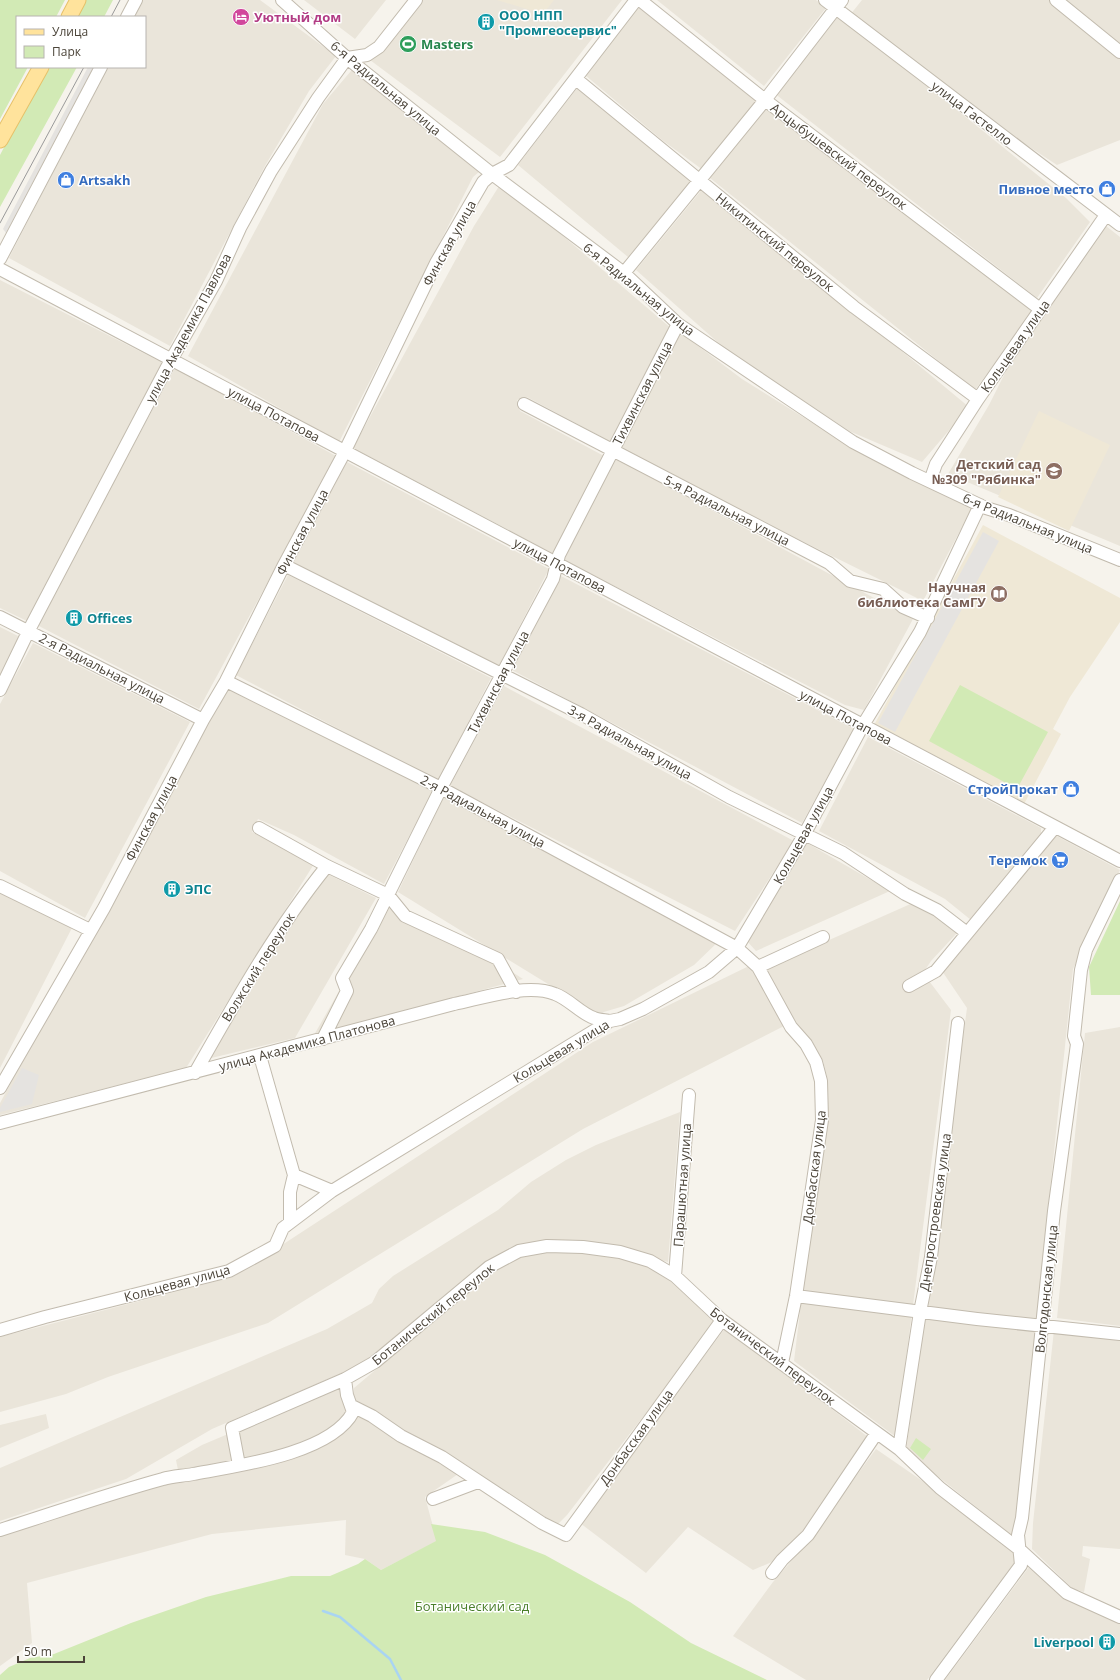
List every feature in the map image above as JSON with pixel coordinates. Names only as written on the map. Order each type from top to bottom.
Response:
[{"type":"main road","points":[[70,16],[78,0]]},
{"type":"main road","points":[[0,140],[40,68]]},
{"type":"street","points":[[128,16],[136,0]]},
{"type":"street","name":"6-я Радиальная улица","points":[[282,0],[348,58],[492,174],[624,273],[678,324],[853,442],[912,473],[980,505],[1120,560]]},
{"type":"street","points":[[348,58],[367,55],[379,47],[416,0]]},
{"type":"street","name":"Финская улица","points":[[0,1088],[104,908],[203,720],[226,681],[284,565],[345,451],[436,263],[483,182],[492,174],[509,165],[636,0]]},
{"type":"street","name":"Арцыбушевский переулок","points":[[640,0],[765,100],[1040,309]]},
{"type":"street","name":"улица Гастелло","points":[[824,0],[838,4],[1120,225]]},
{"type":"street","points":[[1056,0],[1120,52]]},
{"type":"street","points":[[624,273],[765,100],[838,4]]},
{"type":"street","name":"улица Академика Павлова","points":[[0,690],[29,630],[171,360],[216,281],[240,228],[271,171],[318,98],[348,58]]},
{"type":"street","points":[[0,259],[100,68]]},
{"type":"street","name":"Никитинский переулок","points":[[576,79],[854,307],[978,399]]},
{"type":"street","name":"Кольцевая улица","points":[[930,481],[936,464],[978,399],[1106,215]]},
{"type":"street","name":"улица Потапова","points":[[0,269],[1120,861]]},
{"type":"street","name":"Тихвинская улица","points":[[322,1039],[347,992],[342,978],[371,929],[441,788],[553,579],[558,564],[559,554],[678,324]]},
{"type":"street","name":"5-я Радиальная улица","points":[[524,404],[829,563],[850,581],[883,589],[903,607],[928,618]]},
{"type":"street","name":"Кольцевая улица","points":[[0,1330],[45,1317],[230,1271],[275,1246],[283,1228],[332,1191],[610,1021],[620,1019],[643,1009],[709,972],[737,948],[804,835],[863,725],[928,618],[980,505]]},
{"type":"street","name":"3-я Радиальная улица","points":[[284,565],[581,714],[729,797],[843,853],[906,894],[937,910],[967,933]]},
{"type":"street","name":"2-я Радиальная улица","points":[[0,617],[29,630],[203,720]]},
{"type":"street","name":"2-я Радиальная улица","points":[[226,681],[441,788],[737,948]]},
{"type":"street","points":[[909,986],[936,970],[958,947],[967,933],[1055,827]]},
{"type":"street","points":[[259,828],[327,866],[388,895],[405,916],[498,959],[516,992]]},
{"type":"street","name":"Волжский переулок","points":[[195,1073],[229,1013],[303,896],[327,866]]},
{"type":"street","name":"Волгодонская улица","points":[[936,1680],[1021,1564],[1018,1535],[1022,1518],[1054,1211],[1077,1044],[1074,1036],[1081,970],[1086,950],[1120,880]]},
{"type":"street","points":[[0,886],[90,930]]},
{"type":"street","points":[[758,967],[823,937]]},
{"type":"street","name":"Донбасская улица","points":[[737,948],[758,967],[791,1027],[806,1044],[816,1062],[821,1081],[822,1120],[796,1296],[782,1363]]},
{"type":"street","name":"улица Академика Платонова","points":[[0,1123],[454,1004],[516,992],[528,990],[548,991],[556,994],[594,1018],[610,1021]]},
{"type":"street","name":"Днепростроевская улица","points":[[898,1449],[920,1312],[931,1257],[958,1023]]},
{"type":"street","points":[[260,1056],[294,1175],[290,1192],[290,1222]]},
{"type":"street","name":"Парашютная улица","points":[[675,1276],[689,1095]]},
{"type":"street","points":[[294,1175],[332,1191]]},
{"type":"street","name":"Ботанический переулок","points":[[239,1465],[232,1428],[345,1379],[375,1362],[489,1267],[519,1251],[547,1246],[583,1247],[620,1252],[650,1261],[675,1276],[722,1320],[898,1449],[940,1488],[1019,1549],[1067,1593],[1120,1617]]},
{"type":"street","points":[[796,1296],[920,1312],[1120,1334]]},
{"type":"street","name":"Донбасская улица","points":[[478,1482],[542,1523],[566,1535],[647,1421],[722,1320]]},
{"type":"street","points":[[0,1530],[165,1478],[239,1465],[304,1449],[322,1441],[348,1422],[353,1412],[347,1395],[345,1379]]},
{"type":"street","points":[[352,1406],[372,1416],[401,1436],[442,1457],[478,1482]]},
{"type":"street","points":[[772,1573],[782,1560],[808,1535],[876,1434]]},
{"type":"street","points":[[433,1499],[478,1482]]},
{"type":"shaded area","points":[[141,0],[260,0],[336,56],[309,91],[265,166],[170,346],[9,258],[106,68],[146,68],[146,16],[133,16]]},
{"type":"shaded area","points":[[304,0],[386,0],[355,39]]},
{"type":"shaded area","points":[[419,0],[622,0],[500,157],[370,60]]},
{"type":"shaded area","points":[[497,0],[554,0],[543,14]]},
{"type":"shaded area","points":[[657,0],[816,0],[826,8],[764,86]]},
{"type":"shaded area","points":[[862,0],[1120,0],[1120,140],[1057,165],[1010,134],[850,15]]},
{"type":"shaded area","points":[[638,3],[757,100],[703,170],[662,140],[585,75]]},
{"type":"shaded area","points":[[836,16],[952,106],[1066,198],[1090,222],[1037,298],[774,93]]},
{"type":"shaded area","points":[[356,65],[486,166],[473,177],[339,442],[188,356],[323,104]]},
{"type":"shaded area","points":[[87,68],[93,68],[6,233],[3,229]]},
{"type":"shaded area","points":[[578,87],[692,180],[628,257],[518,165]]},
{"type":"shaded area","points":[[767,105],[1035,309],[975,390],[710,178]]},
{"type":"shaded area","points":[[501,183],[672,329],[613,443],[527,397],[517,400],[520,411],[604,456],[554,554],[353,448],[474,226]]},
{"type":"shaded area","points":[[704,187],[969,407],[922,462],[849,431],[722,346],[636,270]]},
{"type":"shaded area","points":[[1106,226],[1120,237],[1120,546],[948,474],[989,405],[1013,357]]},
{"type":"shaded area","points":[[0,280],[163,363],[27,621],[0,608]]},
{"type":"shaded area","points":[[681,333],[742,379],[864,455],[972,508],[923,601],[616,449]]},
{"type":"shaded area","points":[[175,368],[336,456],[199,709],[37,625]]},
{"type":"shaded area","name":"Детский сад №309 \"Рябинка\"","points":[[1039,411],[1110,445],[1069,531],[998,497]]},
{"type":"shaded area","points":[[613,457],[913,619],[864,710],[845,705],[562,559]]},
{"type":"shaded area","points":[[347,462],[549,569],[499,666],[292,563]]},
{"type":"shaded area","points":[[983,525],[1120,598],[1120,622],[1070,697],[1053,729],[1061,734],[1023,806],[873,727]]},
{"type":"shaded area","points":[[983,532],[999,541],[895,732],[878,723]]},
{"type":"shaded area","points":[[288,575],[491,678],[438,781],[236,675]]},
{"type":"shaded area","points":[[561,576],[854,729],[802,823],[510,669]]},
{"type":"shaded area","points":[[0,627],[22,638],[0,680]]},
{"type":"shaded area","points":[[33,643],[190,722],[85,918],[0,871],[0,704]]},
{"type":"shaded area","points":[[230,683],[433,791],[384,884],[294,835],[258,819],[252,832],[314,864],[186,1068],[0,1115],[0,1103]]},
{"type":"shaded area","points":[[504,686],[794,841],[735,931],[450,786]]},
{"type":"shaded area","points":[[868,737],[1041,828],[1041,838],[971,920],[945,899],[819,831]]},
{"type":"shaded area","points":[[444,796],[720,940],[694,965],[624,1006],[597,1014],[398,892]]},
{"type":"shaded area","points":[[1055,835],[1120,870],[1073,969],[1014,1537],[906,1451],[967,1008],[940,968]]},
{"type":"shaded area","points":[[807,843],[890,891],[756,951],[746,940]]},
{"type":"shaded area","points":[[319,870],[376,898],[295,1038],[203,1060]]},
{"type":"shaded area","points":[[0,889],[74,924],[0,1068]]},
{"type":"shaded area","points":[[915,902],[957,927],[957,933],[931,961],[923,973],[951,1010],[896,1437],[794,1361],[828,1081],[823,1061],[812,1041],[794,1022],[781,1002],[766,968]]},
{"type":"shaded area","points":[[389,904],[481,952],[523,979],[314,1035]]},
{"type":"shaded area","points":[[751,965],[786,1025],[583,1129],[268,1323],[108,1377],[66,1394],[0,1412],[0,1337],[233,1277],[593,1042]]},
{"type":"shaded area","points":[[1120,1027],[1120,1326],[1057,1318],[1085,1033]]},
{"type":"shaded area","points":[[22,1068],[39,1075],[32,1104],[0,1112],[0,1108]]},
{"type":"shaded area","points":[[680,1112],[668,1262],[605,1246],[575,1241],[538,1242],[504,1258],[363,1364],[212,1429],[126,1479],[0,1521],[0,1468],[327,1329],[372,1303],[379,1289],[393,1276],[498,1210],[531,1182],[566,1160],[596,1145]]},
{"type":"shaded area","points":[[548,1250],[586,1253],[639,1262],[662,1274],[717,1321],[567,1515],[556,1526],[468,1466],[354,1403],[354,1388],[504,1264],[526,1254]]},
{"type":"shaded area","points":[[726,1327],[868,1437],[838,1485],[781,1558],[753,1570],[688,1527],[646,1573],[580,1523]]},
{"type":"shaded area","points":[[1054,1330],[1120,1338],[1120,1549],[1083,1546],[1082,1556],[1090,1559],[1084,1592],[1073,1589],[1032,1549],[1033,1523]]},
{"type":"shaded area","points":[[342,1382],[351,1410],[318,1440],[244,1462],[236,1430]]},
{"type":"shaded area","points":[[359,1413],[461,1472],[425,1497],[437,1541],[381,1570],[365,1559],[345,1555],[346,1520],[212,1534],[27,1583],[32,1643],[0,1666],[0,1535],[123,1495],[321,1448],[347,1429]]},
{"type":"shaded area","points":[[46,1414],[49,1428],[0,1448],[0,1425]]},
{"type":"shaded area","points":[[228,1434],[234,1464],[178,1470],[176,1460],[202,1445]]},
{"type":"shaded area","points":[[876,1449],[937,1491],[1019,1556],[927,1680],[806,1680],[733,1636],[773,1582],[808,1542]]},
{"type":"shaded area","points":[[1029,1567],[1066,1599],[1120,1622],[1120,1680],[945,1680]]},
{"type":"green space","points":[[0,0],[65,0],[57,16],[16,16],[16,68],[27,68],[0,119]]},
{"type":"green space","points":[[83,0],[113,0],[105,16],[75,16]]},
{"type":"green space","points":[[45,68],[76,68],[0,207],[0,155]]},
{"type":"green space","points":[[960,685],[1048,732],[1017,789],[929,741]]},
{"type":"green space","points":[[1120,901],[1120,995],[1091,995],[1089,967]]},
{"type":"green space","points":[[916,1438],[931,1449],[923,1460],[910,1448]]},
{"type":"green space","name":"Ботанический сад","points":[[431,1524],[485,1532],[545,1555],[630,1602],[691,1643],[767,1680],[0,1680],[0,1675],[9,1667],[30,1658],[54,1654],[131,1623],[206,1597],[291,1576],[330,1576],[358,1564],[365,1559],[381,1570],[436,1541]]},
{"type":"waterway","points":[[323,1611],[340,1617],[390,1659],[401,1680]]},
{"type":"tram line","points":[[112,16],[120,0]]},
{"type":"tram line","points":[[0,223],[83,68]]},
{"type":"place","name":"Уютный дом","points":[[241,17]]},
{"type":"place","name":"ООО НПП \"Промгеосервис\"","points":[[486,22]]},
{"type":"place","name":"Masters","points":[[408,44]]},
{"type":"place","name":"Аrtsakh","points":[[66,180]]},
{"type":"place","name":"Пивное место","points":[[1107,189]]},
{"type":"place","name":"Детский сад №309 \"Рябинка\"","points":[[1054,471]]},
{"type":"place","name":"Научная библиотека СамГУ","points":[[999,594]]},
{"type":"place","name":"Offices","points":[[74,618]]},
{"type":"place","name":"СтройПрокат","points":[[1071,789]]},
{"type":"place","name":"Теремок","points":[[1060,860]]},
{"type":"place","name":"ЭПС","points":[[172,889]]},
{"type":"place","name":"Liverpool","points":[[1107,1642]]}]
